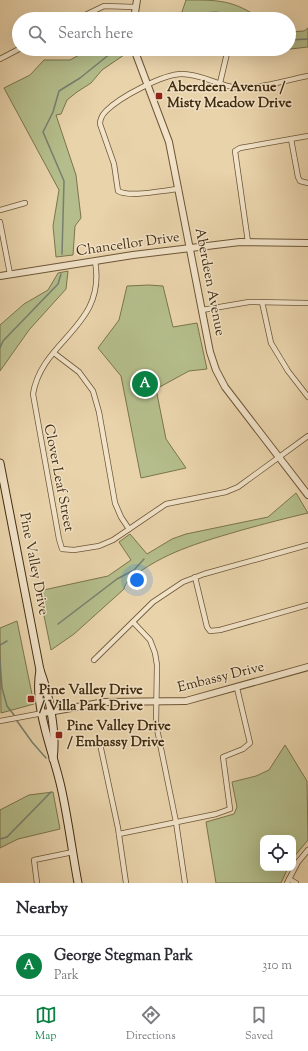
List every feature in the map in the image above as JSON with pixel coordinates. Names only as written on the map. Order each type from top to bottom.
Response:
[{"type":"main road","name":"Pine Valley Drive","points":[[0,463],[40,670],[37,684],[46,712],[48,744],[54,758],[61,787],[78,883]]},
{"type":"street","points":[[135,12],[137,0]]},
{"type":"street","points":[[92,12],[104,6],[135,7]]},
{"type":"street","points":[[0,59],[12,53]]},
{"type":"street","name":"Aberdeen Avenue","points":[[137,56],[169,142],[210,352],[218,375],[230,395],[308,496]]},
{"type":"street","points":[[220,83],[226,56]]},
{"type":"street","points":[[179,189],[133,194],[123,194],[118,191],[114,164],[100,124],[100,118],[107,110],[148,86],[172,75],[183,74],[245,88],[308,76]]},
{"type":"street","points":[[248,242],[235,151],[240,148],[308,136]]},
{"type":"street","points":[[291,139],[298,178],[300,181],[308,183]]},
{"type":"street","points":[[0,210],[25,203]]},
{"type":"street","points":[[0,222],[10,274]]},
{"type":"street","name":"Chancellor Drive","points":[[0,276],[190,248],[248,242],[308,243]]},
{"type":"street","name":"Clover Leaf Street","points":[[95,261],[97,281],[96,296],[83,319],[54,353],[38,375],[33,398],[60,546],[65,550],[99,546],[114,540],[129,528],[166,504],[226,492],[238,487],[308,436]]},
{"type":"street","points":[[262,302],[270,343],[288,371],[308,397]]},
{"type":"street","points":[[202,310],[238,303],[308,303]]},
{"type":"street","points":[[54,353],[79,372],[93,391],[99,412],[115,503],[121,517],[129,528]]},
{"type":"street","points":[[94,660],[164,593],[195,578],[308,545]]},
{"type":"street","points":[[195,578],[207,627],[210,631],[227,628],[308,605]]},
{"type":"street","points":[[133,622],[150,640],[155,652],[157,665],[156,724],[176,822],[184,883]]},
{"type":"street","name":"Embassy Drive","points":[[46,712],[105,702],[186,702],[308,667]]},
{"type":"street","points":[[119,834],[216,814],[230,809],[223,757],[243,749],[250,743],[237,688]]},
{"type":"street","points":[[0,722],[46,712]]},
{"type":"street","points":[[100,744],[119,834],[126,883]]},
{"type":"street","points":[[296,883],[288,881],[298,862],[308,850]]},
{"type":"street","points":[[37,883],[34,860],[72,852]]},
{"type":"green space","points":[[186,0],[208,0],[226,2],[249,12],[182,12]]},
{"type":"green space","points":[[308,28],[308,47],[296,48],[296,32],[304,31]]},
{"type":"green space","points":[[77,56],[123,56],[102,70],[91,83],[67,100],[61,114],[56,115],[76,175],[81,218],[75,226],[73,255],[56,257],[53,226],[59,190],[4,88],[30,75],[44,60],[70,60]]},
{"type":"green space","points":[[68,271],[66,289],[29,330],[0,371],[0,325],[24,304],[48,290],[58,273]]},
{"type":"green space","points":[[127,286],[163,286],[173,327],[197,323],[207,369],[189,371],[156,389],[166,439],[186,468],[141,478],[121,376],[98,348],[119,320]]},
{"type":"green space","points":[[296,493],[308,513],[215,538],[175,552],[163,558],[131,578],[127,582],[124,589],[74,634],[51,650],[39,591],[108,576],[131,560],[119,542],[130,534],[147,554],[172,539],[186,534],[268,517]]},
{"type":"green space","points":[[17,621],[34,704],[1,713],[0,628]]},
{"type":"green space","points":[[285,745],[307,781],[308,840],[296,854],[296,835],[260,835],[260,871],[287,871],[281,883],[216,883],[206,822],[234,814],[237,807],[232,782],[256,776],[269,770]]},
{"type":"green space","points":[[53,792],[60,829],[18,839],[0,848],[0,810],[29,795]]},
{"type":"waterway","points":[[210,12],[216,12]]},
{"type":"waterway","points":[[296,40],[308,39]]},
{"type":"waterway","points":[[62,254],[64,181],[43,132],[53,112],[59,91],[80,78],[107,56]]},
{"type":"waterway","points":[[0,348],[3,341],[58,284],[61,274]]},
{"type":"waterway","points":[[58,624],[117,579],[134,570],[144,559]]},
{"type":"waterway","points":[[0,645],[7,641]]},
{"type":"waterway","points":[[0,660],[2,688],[7,706],[14,715]]},
{"type":"waterway","points":[[17,721],[46,758]]},
{"type":"waterway","points":[[0,839],[7,837],[51,792]]},
{"type":"place","name":"Aberdeen Avenue / Misty Meadow Drive","points":[[159,96]]},
{"type":"place","name":"George Stegman Park","points":[[145,384]]},
{"type":"place","name":"Pine Valley Drive / Villa Park Drive","points":[[31,699]]},
{"type":"place","name":"Pine Valley Drive / Embassy Drive","points":[[59,735]]}]
